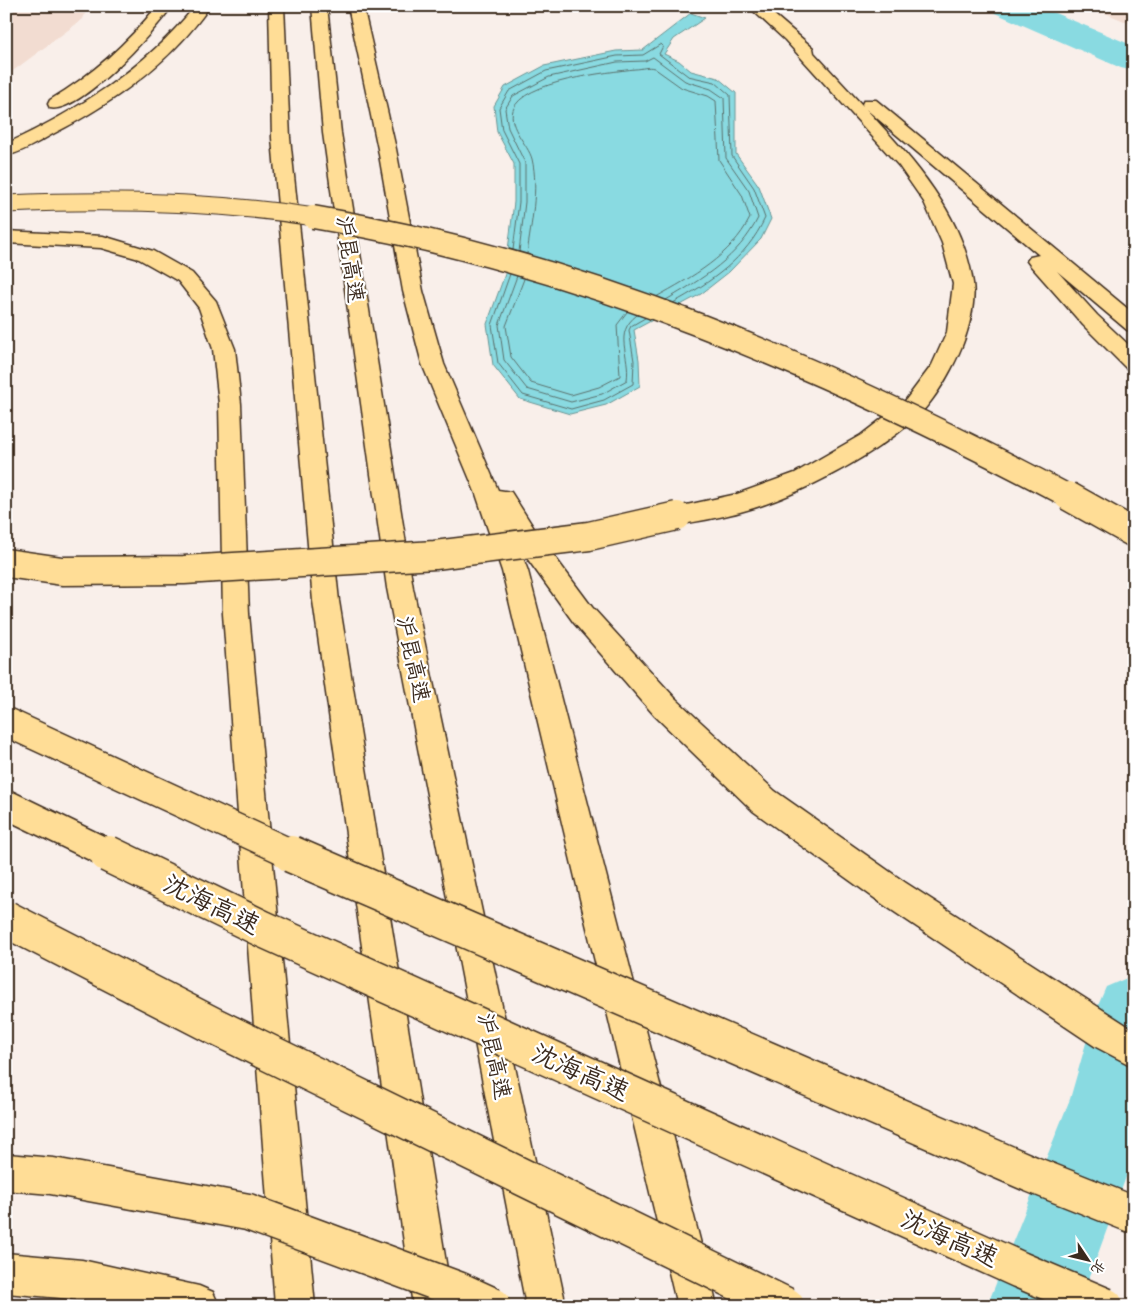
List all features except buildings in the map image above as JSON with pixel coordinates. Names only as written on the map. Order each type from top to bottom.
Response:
[{"type":"highway","points":[[43,112],[74,94],[114,64],[144,34],[165,6]]},
{"type":"highway","points":[[7,151],[82,111],[136,74],[177,38],[203,6]]},
{"type":"highway","points":[[276,6],[281,138],[326,601],[433,1306]]},
{"type":"highway","name":"沪昆高速","points":[[320,6],[332,133],[400,588],[546,1306]]},
{"type":"highway","points":[[355,6],[387,149],[413,291],[433,364],[488,494],[515,571],[697,1306]]},
{"type":"highway","points":[[755,6],[976,194],[1134,324]]},
{"type":"highway","points":[[6,563],[62,572],[184,570],[435,556],[589,536],[740,503],[804,479],[869,441],[912,407],[942,367],[958,332],[963,284],[952,243],[933,202],[905,162],[792,39]]},
{"type":"highway","points":[[976,194],[1090,320],[1134,363]]},
{"type":"highway","points":[[6,204],[110,200],[258,210],[332,220],[400,233],[469,250],[617,296],[734,339],[858,391],[970,444],[1134,533]]},
{"type":"highway","points":[[6,237],[103,242],[146,255],[185,277],[209,306],[224,349],[230,404],[236,614],[295,1306]]},
{"type":"highway","points":[[462,432],[528,540],[583,615],[665,708],[764,801],[895,894],[1108,1035],[1134,1050]]},
{"type":"highway","points":[[6,722],[301,858],[1022,1170],[1134,1215]]},
{"type":"highway","name":"沈海高速","points":[[6,804],[263,929],[1020,1270],[1105,1306]]},
{"type":"highway","points":[[6,919],[212,1025],[786,1306]]},
{"type":"highway","points":[[6,1172],[52,1176],[248,1212],[458,1290],[493,1306]]},
{"type":"highway","points":[[6,1273],[82,1280],[199,1306]]},
{"type":"shaded area","points":[[6,6],[88,6],[83,19],[6,76]]},
{"type":"shaded area","points":[[1088,6],[1134,6],[1134,25]]},
{"type":"water","points":[[691,13],[705,18],[674,39],[664,54],[679,61],[691,71],[718,78],[736,93],[736,154],[759,186],[771,219],[761,239],[729,272],[701,294],[634,330],[639,360],[640,386],[606,405],[570,414],[520,399],[493,365],[487,324],[505,274],[514,202],[514,164],[497,132],[494,106],[505,87],[544,66],[616,51],[643,50]]},
{"type":"waterway","points":[[1007,6],[1134,60]]},
{"type":"waterway","points":[[1033,1306],[1112,1099],[1134,1015]]}]
